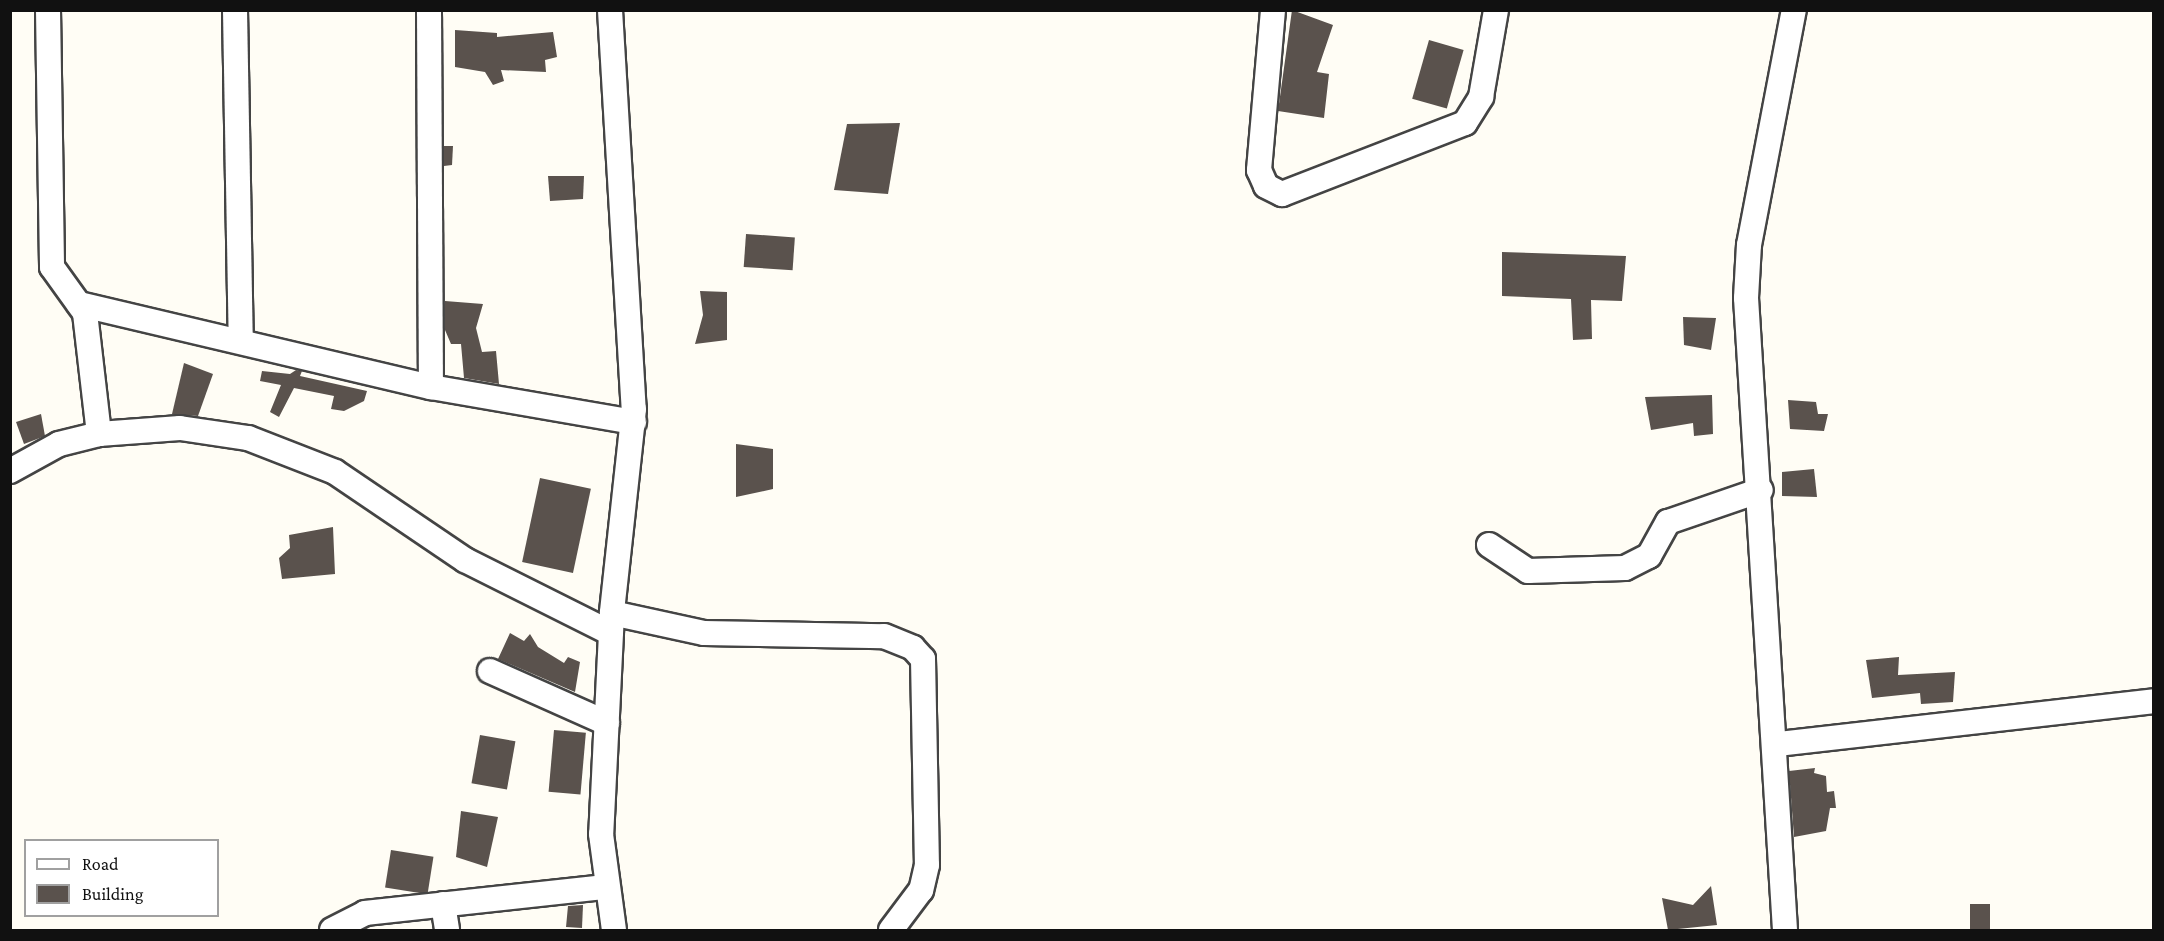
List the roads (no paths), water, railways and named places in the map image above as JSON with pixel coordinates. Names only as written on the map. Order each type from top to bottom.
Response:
[{"type":"street","points":[[48,10],[52,267],[79,303],[89,330],[99,434]]},
{"type":"street","points":[[235,10],[241,340]]},
{"type":"street","points":[[429,10],[431,387]]},
{"type":"street","points":[[610,10],[634,422],[612,623],[601,834],[606,887],[614,930]]},
{"type":"street","points":[[1273,10],[1259,170],[1266,186],[1282,194],[1465,123],[1481,97],[1496,10]]},
{"type":"street","points":[[1785,930],[1778,744],[1746,298],[1749,245],[1794,10]]},
{"type":"street","points":[[79,303],[431,387],[634,422]]},
{"type":"street","points":[[10,471],[59,444],[99,434],[215,431],[310,459],[359,485],[465,560],[612,623],[704,633],[884,636],[913,648],[923,659],[927,865],[921,890],[891,930]]},
{"type":"street","points":[[1489,545],[1528,571],[1625,568],[1649,556],[1668,522],[1761,490]]},
{"type":"street","points":[[490,671],[607,723]]},
{"type":"street","points":[[1778,744],[2154,701]]},
{"type":"street","points":[[332,930],[365,913],[606,887]]},
{"type":"street","points":[[442,904],[447,930]]}]
